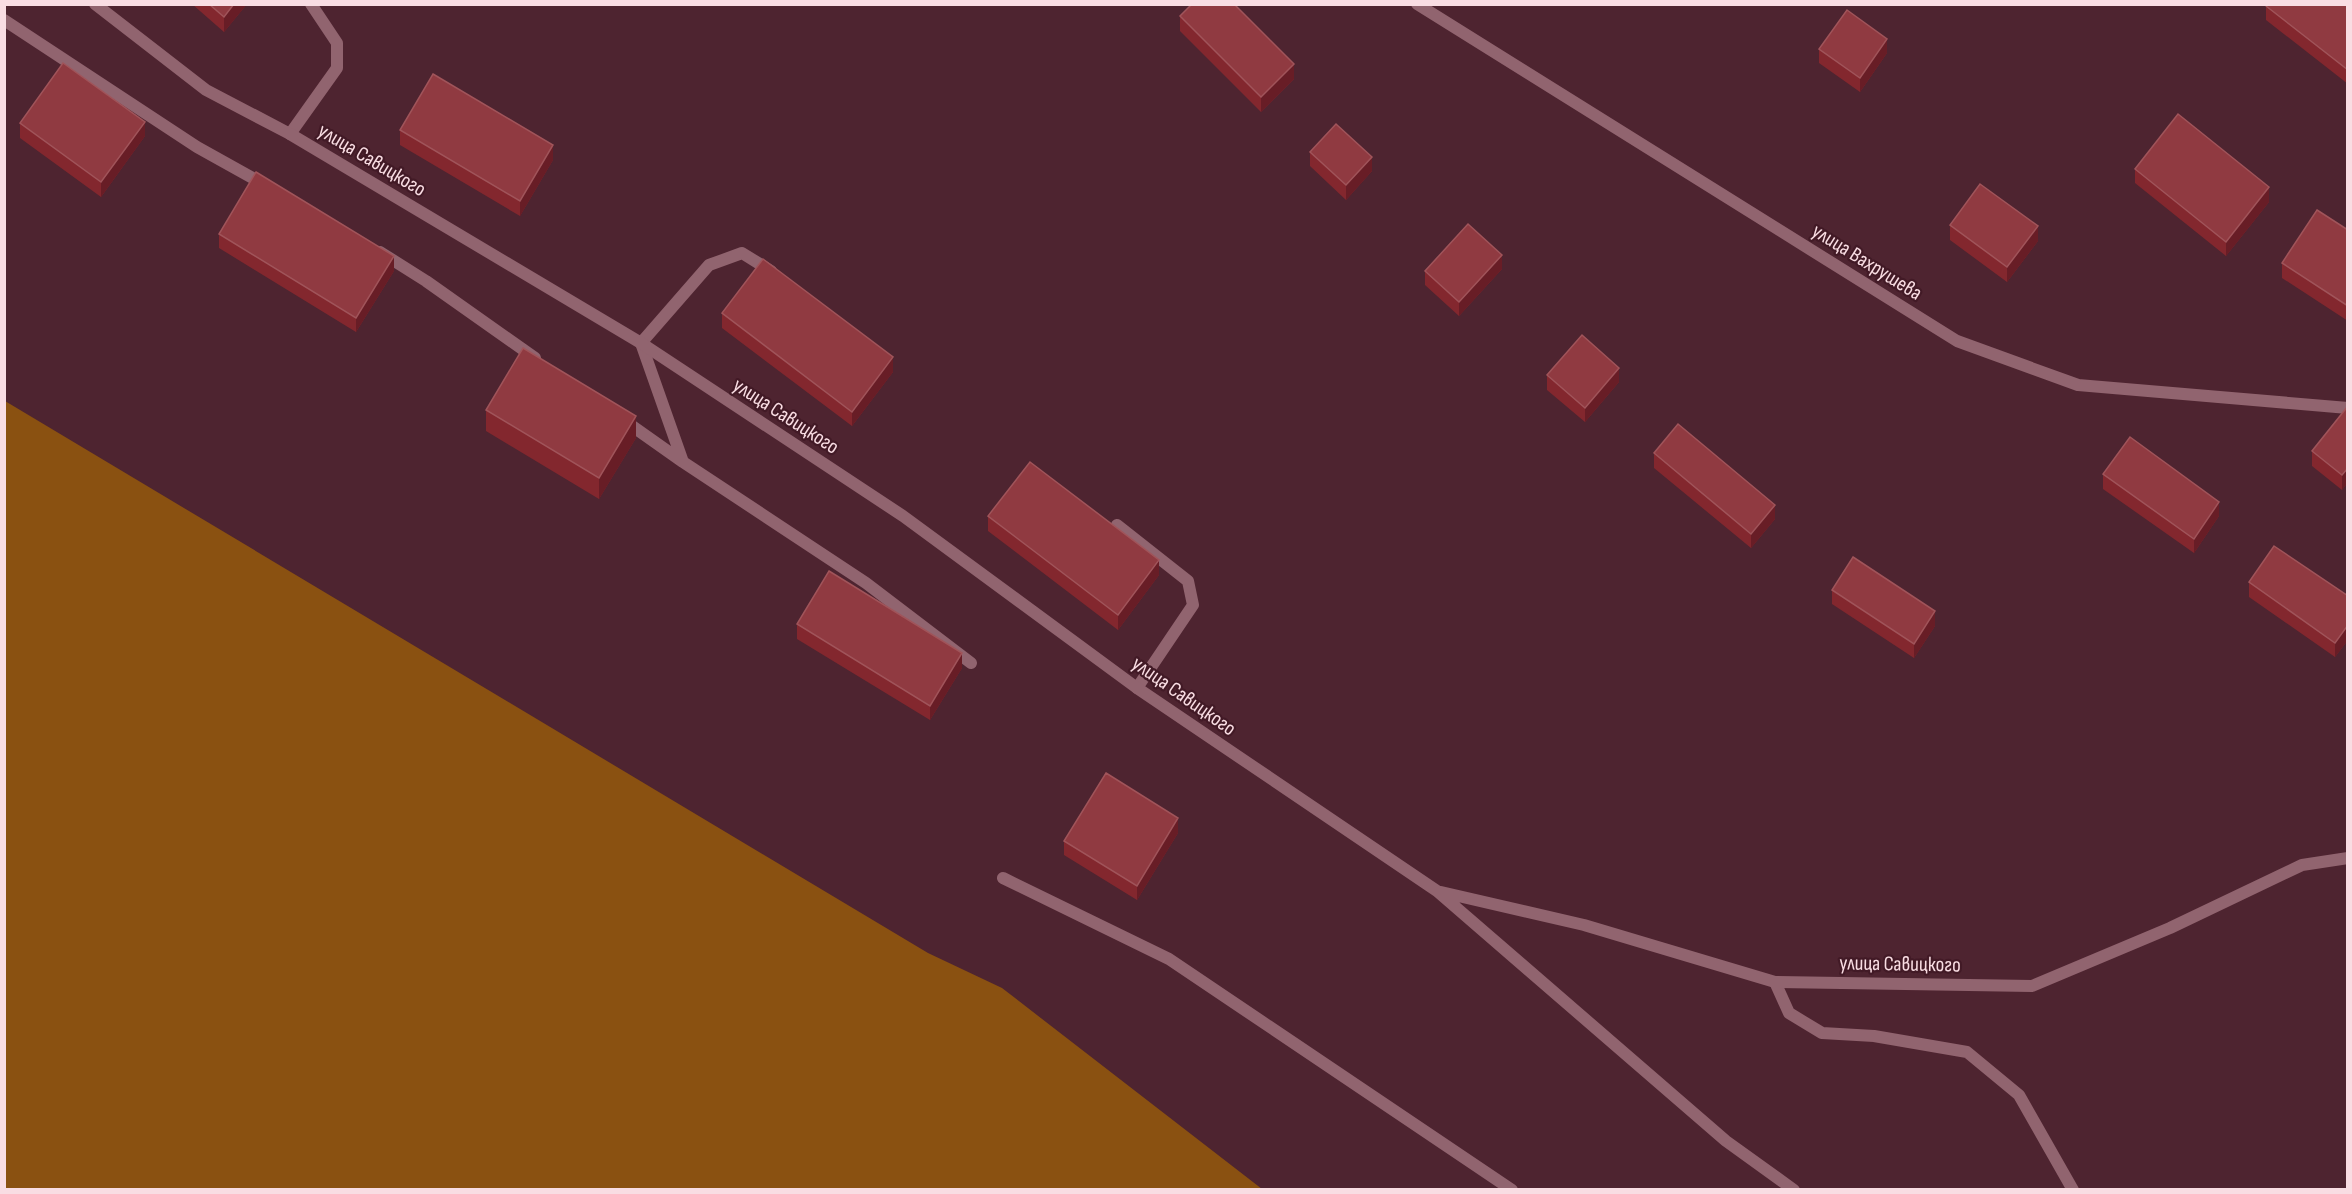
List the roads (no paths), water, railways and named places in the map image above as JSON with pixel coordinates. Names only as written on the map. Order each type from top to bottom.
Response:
[{"type":"street","name":"улица Савицкого","points":[[95,4],[206,90],[290,134],[641,344],[903,516],[1137,688],[1437,891],[1726,1141],[1794,1190]]},
{"type":"street","points":[[290,134],[337,68],[337,43],[311,4]]},
{"type":"street","name":"улица Вахрушева","points":[[1417,4],[1957,341],[2078,386],[2348,408]]},
{"type":"street","points":[[4,20],[197,147],[276,191]]},
{"type":"street","points":[[365,243],[426,281],[547,366]]},
{"type":"street","points":[[683,462],[641,344],[709,265],[742,253],[771,271]]},
{"type":"street","points":[[615,414],[683,462],[866,583],[971,663]]},
{"type":"street","points":[[1117,525],[1188,581],[1193,605],[1137,688]]},
{"type":"street","name":"улица Савицкого","points":[[1437,891],[1584,925],[1775,982],[2032,986],[2170,928],[2302,865],[2348,858]]},
{"type":"street","points":[[1003,878],[1169,959],[1512,1190]]},
{"type":"street","points":[[1775,982],[1789,1013],[1821,1033],[1874,1036],[1967,1052],[2019,1095],[2073,1190]]}]
